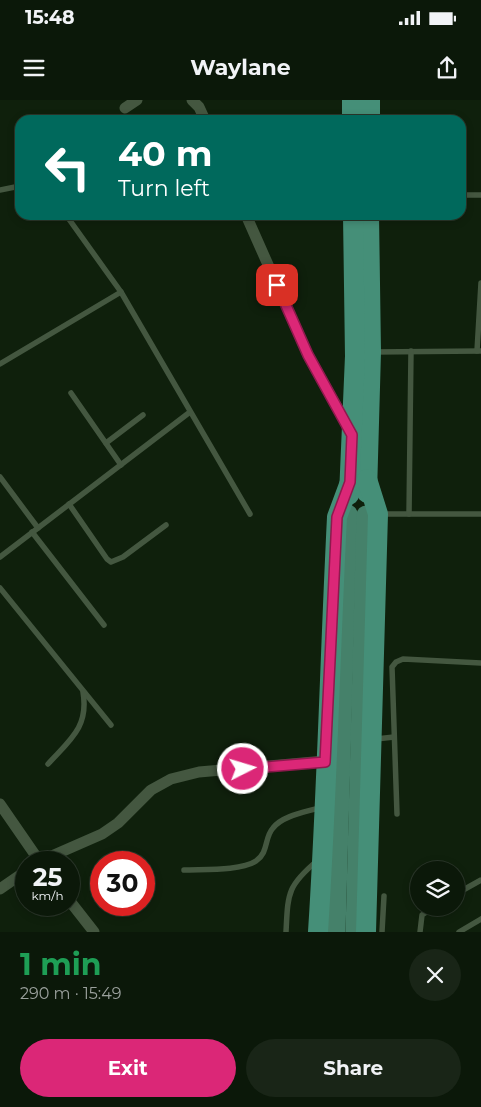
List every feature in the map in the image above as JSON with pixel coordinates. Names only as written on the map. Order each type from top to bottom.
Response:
[{"type":"highway","points":[[352,100],[352,115]]},
{"type":"highway","points":[[370,100],[370,115]]},
{"type":"highway","points":[[353,220],[355,356],[352,435],[364,515],[370,740],[366,932]]},
{"type":"highway","points":[[364,515],[359,480],[371,352],[369,220]]},
{"type":"highway","points":[[318,932],[326,806],[325,762],[337,517],[359,480]]},
{"type":"main road","points":[[336,932],[364,515]]},
{"type":"main road","points":[[355,932],[364,515]]},
{"type":"street","points":[[125,108],[137,100]]},
{"type":"street","points":[[194,100],[202,115]]},
{"type":"street","points":[[248,220],[308,355],[352,435]]},
{"type":"street","points":[[64,851],[102,834],[118,823],[151,790],[170,779],[199,772],[325,762]]},
{"type":"street","points":[[0,804],[32,851]]},
{"type":"street","points":[[0,889],[15,879]]},
{"type":"street","points":[[80,914],[94,932]]},
{"type":"lane","points":[[0,190],[15,187]]},
{"type":"lane","points":[[466,195],[481,195]]},
{"type":"lane","points":[[70,220],[121,292],[250,514]]},
{"type":"lane","points":[[371,352],[479,351],[481,283]]},
{"type":"lane","points":[[0,364],[121,292]]},
{"type":"lane","points":[[409,514],[411,351]]},
{"type":"lane","points":[[72,393],[121,464]]},
{"type":"lane","points":[[0,557],[190,412]]},
{"type":"lane","points":[[106,443],[143,415]]},
{"type":"lane","points":[[0,477],[35,530],[104,625]]},
{"type":"lane","points":[[69,504],[111,562],[123,557],[166,525]]},
{"type":"lane","points":[[364,515],[481,514]]},
{"type":"lane","points":[[0,588],[111,725]]},
{"type":"lane","points":[[397,814],[392,667],[396,662],[403,659],[481,662]]},
{"type":"lane","points":[[48,764],[76,734],[84,718],[83,690]]},
{"type":"lane","points":[[370,740],[394,737]]},
{"type":"lane","points":[[184,870],[242,866],[255,861],[266,852],[272,828],[282,820],[326,806]]},
{"type":"lane","points":[[286,932],[287,904],[291,889],[297,877],[323,855]]},
{"type":"lane","points":[[465,889],[481,880]]},
{"type":"lane","points":[[382,932],[384,896]]},
{"type":"lane","points":[[420,932],[422,916]]},
{"type":"lane","points":[[459,932],[481,919]]},
{"type":"route","points":[[243,769],[325,762],[337,517],[350,482],[352,435],[308,355],[277,285]]}]
